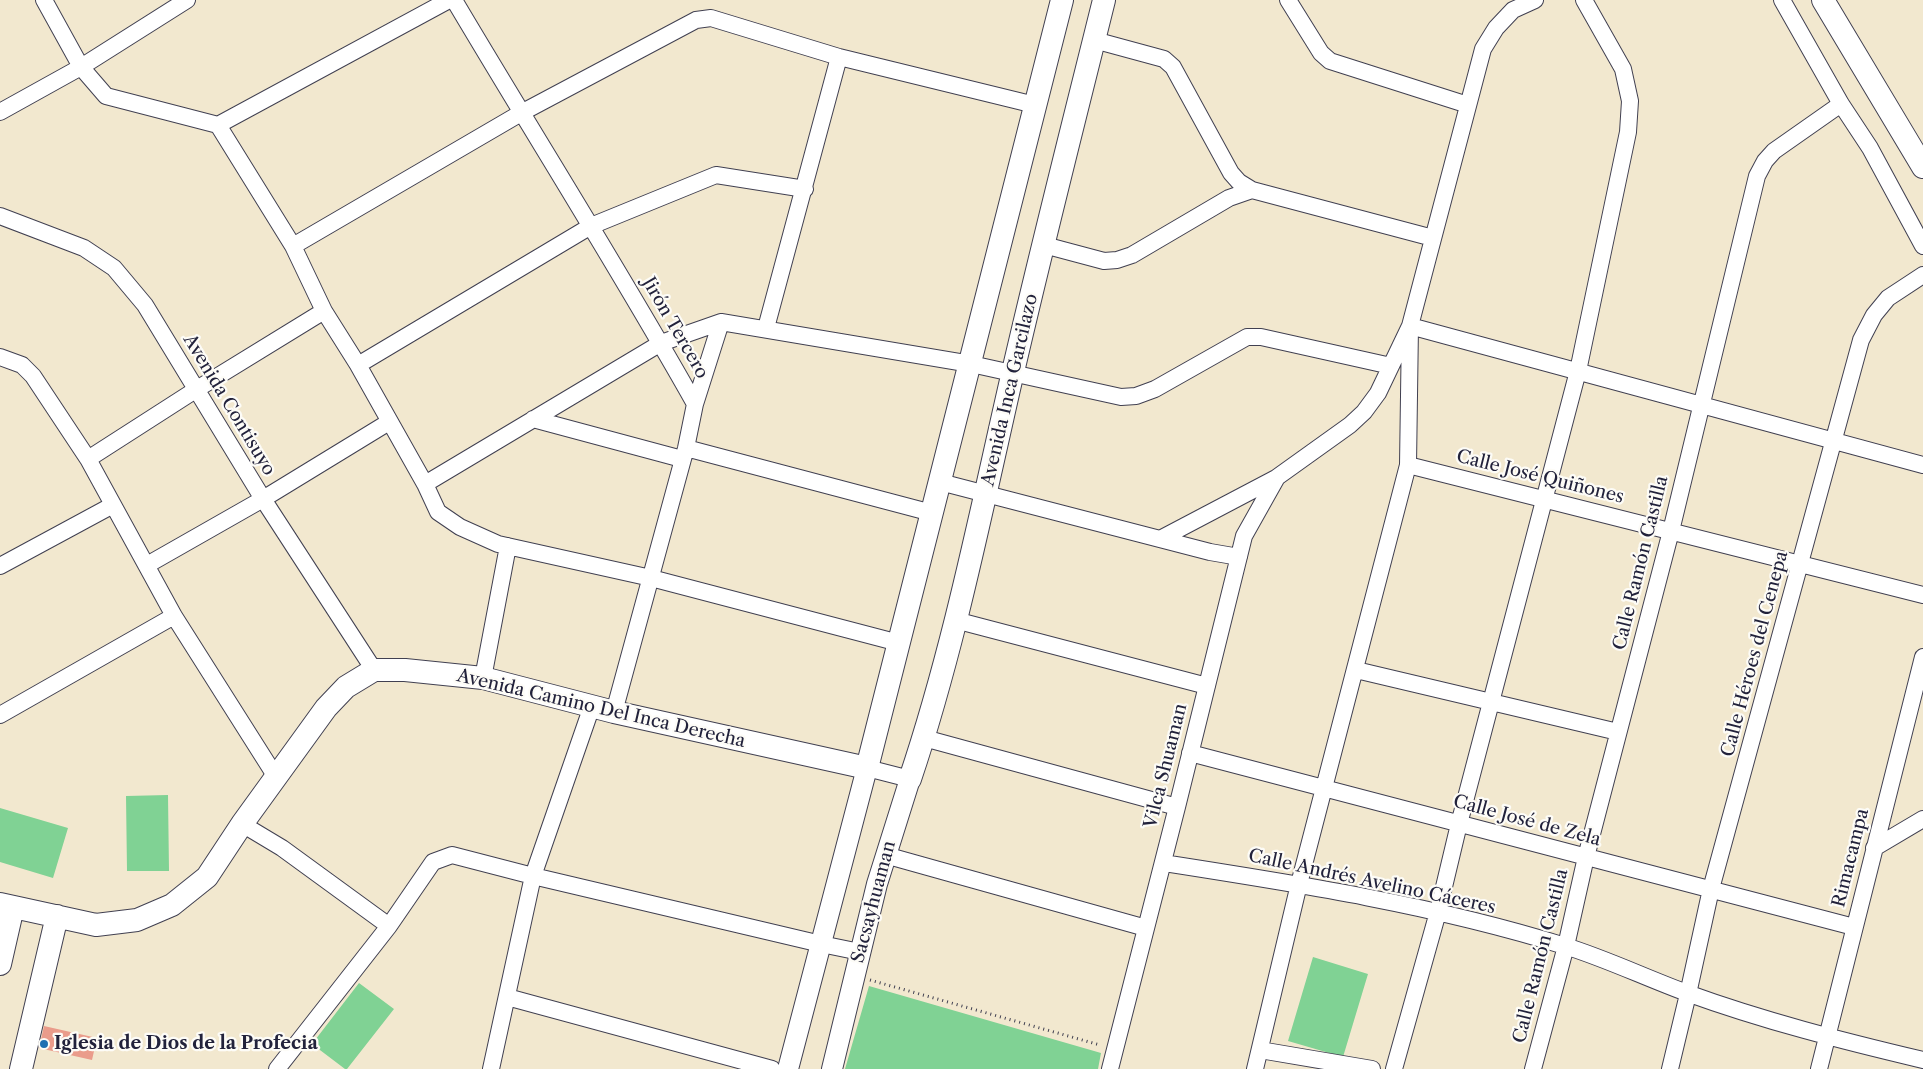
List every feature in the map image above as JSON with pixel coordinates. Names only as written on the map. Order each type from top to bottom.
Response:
[{"type":"main road","points":[[867,768],[1062,0]]},
{"type":"main road","name":"Avenida Inca Garcilazo","points":[[910,779],[924,738],[955,620],[1104,0]]},
{"type":"main road","points":[[1826,1],[1923,167]]},
{"type":"main road","points":[[0,964],[7,906],[96,925],[137,920],[172,905],[207,877],[242,824],[326,708],[346,687],[374,670]]},
{"type":"main road","name":"Avenida Camino Del Inca Derecha","points":[[374,670],[405,670],[483,678],[614,712],[867,768]]},
{"type":"main road","points":[[21,1069],[57,916]]},
{"type":"street","points":[[44,0],[81,67],[106,96],[218,125],[449,0]]},
{"type":"street","points":[[0,112],[81,67],[187,0]]},
{"type":"street","name":"Jirón Tercero","points":[[454,0],[696,404],[614,712]]},
{"type":"street","points":[[1288,0],[1321,53],[1330,61],[1468,105]]},
{"type":"street","points":[[1160,539],[1276,478],[1334,438],[1364,412],[1378,393],[1410,326],[1483,49],[1510,5],[1535,0]]},
{"type":"street","points":[[1394,1069],[1438,912],[1490,702],[1578,371],[1628,132],[1630,101],[1623,68],[1584,0]]},
{"type":"street","points":[[1782,0],[1842,104],[1870,148],[1923,246]]},
{"type":"street","points":[[293,246],[521,113],[696,20],[710,18],[839,57],[1035,105]]},
{"type":"street","points":[[1094,40],[1164,59],[1173,66],[1230,173],[1239,182],[1252,190],[1433,238]]},
{"type":"street","points":[[766,328],[805,189],[839,57]]},
{"type":"street","name":"Calle Ramón Castilla","points":[[1533,1069],[1566,946],[1586,857],[1702,404],[1757,176],[1765,161],[1774,151],[1842,104]]},
{"type":"street","points":[[218,125],[293,246],[324,311],[358,365],[425,484],[438,512],[460,527],[498,544],[650,578],[899,644]]},
{"type":"street","points":[[358,365],[591,226],[716,175],[805,189]]},
{"type":"street","points":[[1044,245],[1104,261],[1117,260],[1132,255],[1229,198],[1252,190]]},
{"type":"street","name":"Avenida Contisuyo","points":[[0,216],[84,248],[114,268],[145,305],[263,499],[374,670]]},
{"type":"street","name":"Calle Héroes del Cenepa","points":[[1670,1069],[1711,890],[1861,340],[1874,315],[1888,298],[1923,275]]},
{"type":"street","points":[[88,459],[197,388],[324,311]]},
{"type":"street","points":[[696,404],[721,322]]},
{"type":"street","points":[[425,484],[661,343],[721,322],[766,328],[971,364],[1121,397],[1136,396],[1155,389],[1247,337],[1261,337],[1391,366]]},
{"type":"street","points":[[1410,326],[1923,465]]},
{"type":"street","points":[[1255,1069],[1299,884],[1408,465],[1410,326]]},
{"type":"street","points":[[0,357],[22,365],[33,376],[88,459],[174,616],[276,777]]},
{"type":"street","points":[[533,419],[684,453],[932,513]]},
{"type":"street","points":[[146,565],[263,499],[389,422]]},
{"type":"street","name":"Calle José Quiñones","points":[[1408,465],[1923,595]]},
{"type":"street","name":"Vilca Shuaman","points":[[1110,1069],[1244,536],[1276,478]]},
{"type":"street","points":[[940,482],[1210,552],[1239,556]]},
{"type":"street","points":[[1,564],[113,505]]},
{"type":"street","points":[[483,678],[508,546]]},
{"type":"street","points":[[0,715],[174,616]]},
{"type":"street","points":[[955,620],[1207,686]]},
{"type":"street","name":"Rimacampa","points":[[1818,1069],[1923,657]]},
{"type":"street","points":[[1356,670],[1618,732]]},
{"type":"street","points":[[491,1069],[532,876],[592,706]]},
{"type":"street","points":[[924,738],[1177,807]]},
{"type":"street","name":"Calle José de Zela","points":[[1190,754],[1854,927]]},
{"type":"street","points":[[788,1069],[867,768],[910,779]]},
{"type":"street","name":"Sacsayhuaman","points":[[832,1069],[885,854],[910,779]]},
{"type":"street","points":[[1874,848],[1923,819]]},
{"type":"street","points":[[242,824],[282,848],[389,926]]},
{"type":"street","points":[[277,1069],[389,926],[433,862],[452,854],[532,876],[860,952]]},
{"type":"street","points":[[885,854],[1146,928]]},
{"type":"street","name":"Calle Andrés Avelino Cáceres","points":[[1163,863],[1299,884],[1438,912],[1566,946],[1688,994],[1826,1037],[1923,1060]]},
{"type":"street","points":[[507,998],[772,1069]]},
{"type":"street","points":[[1260,1050],[1372,1069]]},
{"type":"path","points":[[855,975],[1115,1050]]},
{"type":"green space","points":[[168,795],[169,871],[127,871],[126,796]]},
{"type":"green space","points":[[0,808],[68,828],[53,878],[0,862]]},
{"type":"green space","points":[[1313,957],[1368,974],[1343,1057],[1288,1041]]},
{"type":"green space","points":[[359,983],[394,1009],[347,1069],[345,1069],[312,1044]]},
{"type":"green space","points":[[869,986],[1101,1053],[1098,1069],[845,1069]]},
{"type":"building","points":[[44,1026],[97,1038],[92,1060],[39,1048]]},
{"type":"place","name":"Iglesia de Dios de la Profecia","points":[[44,1044]]}]
